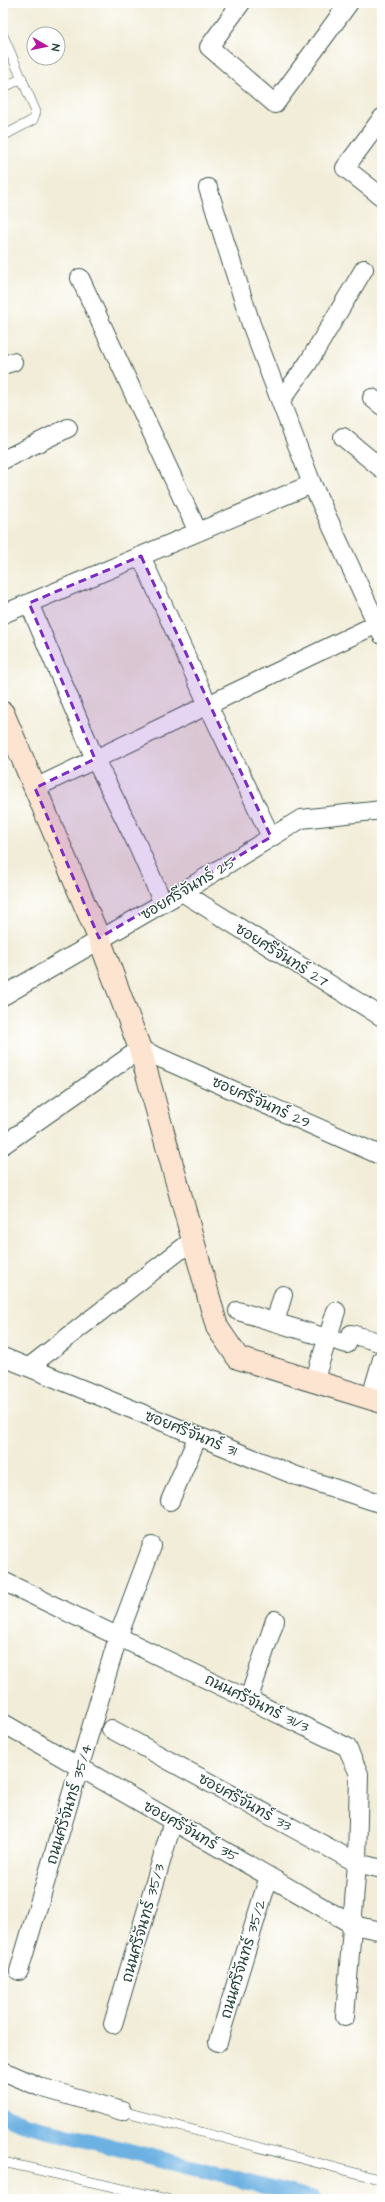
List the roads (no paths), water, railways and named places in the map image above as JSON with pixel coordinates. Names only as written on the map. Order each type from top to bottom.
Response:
[{"type":"street","points":[[241,3],[209,47],[275,104],[349,3]]},
{"type":"street","points":[[382,118],[346,168],[382,197]]},
{"type":"street","points":[[35,788],[208,705],[379,630],[312,484],[251,324],[208,188]]},
{"type":"street","points":[[281,400],[308,363],[364,269]]},
{"type":"street","points":[[80,278],[198,532]]},
{"type":"street","points":[[3,460],[68,428]]},
{"type":"street","points":[[343,437],[382,469]]},
{"type":"street","points":[[3,614],[312,484]]},
{"type":"street","points":[[141,556],[208,705],[271,837]]},
{"type":"street","points":[[29,603],[95,759],[136,842],[163,903]]},
{"type":"street","points":[[3,713],[99,938],[140,1049],[217,1327],[238,1358],[377,1396],[382,1359]]},
{"type":"street","name":"ซอยศรีจันทร์ 25","points":[[3,996],[99,938],[182,892],[300,819],[382,810]]},
{"type":"street","name":"ซอยศรีจันทร์ 27","points":[[182,892],[382,1017]]},
{"type":"street","points":[[3,1145],[140,1049]]},
{"type":"street","name":"ซอยศรีจันทร์ 29","points":[[140,1049],[382,1156]]},
{"type":"street","points":[[29,1367],[193,1240]]},
{"type":"street","points":[[275,1322],[283,1295]]},
{"type":"street","points":[[238,1311],[347,1344],[351,1334],[382,1343]]},
{"type":"street","points":[[317,1372],[336,1311]]},
{"type":"street","points":[[358,1347],[382,1354]]},
{"type":"street","name":"ซอยศรีจันทร์ 31","points":[[3,1357],[294,1475],[382,1504]]},
{"type":"street","points":[[170,1501],[198,1436]]},
{"type":"street","name":"ถนนศรีจันทร์ 35/4","points":[[19,1971],[118,1637],[152,1546]]},
{"type":"street","name":"ถนนศรีจันทร์ 31/3","points":[[3,1581],[249,1698],[347,1747],[359,1774],[353,1925],[345,2017]]},
{"type":"street","points":[[249,1698],[276,1620]]},
{"type":"street","name":"ซอยศรีจันทร์ 35","points":[[3,1723],[80,1766],[353,1925],[382,1931]]},
{"type":"street","name":"ซอยศรีจันทร์ 33","points":[[111,1729],[356,1863],[382,1869]]},
{"type":"street","name":"ถนนศรีจันทร์ 35/3","points":[[113,2024],[173,1821]]},
{"type":"street","name":"ถนนศรีจันทร์ 35/2","points":[[218,2042],[269,1876]]},
{"type":"street","points":[[3,2071],[40,2087],[122,2111]]},
{"type":"lane","points":[[3,35],[35,108],[35,116],[33,120],[3,136]]},
{"type":"lane","points":[[3,88],[22,78]]},
{"type":"lane","points":[[122,2111],[382,2180]]},
{"type":"lane","points":[[3,2162],[167,2199]]},
{"type":"waterway","points":[[3,2116],[21,2123],[314,2199]]}]
